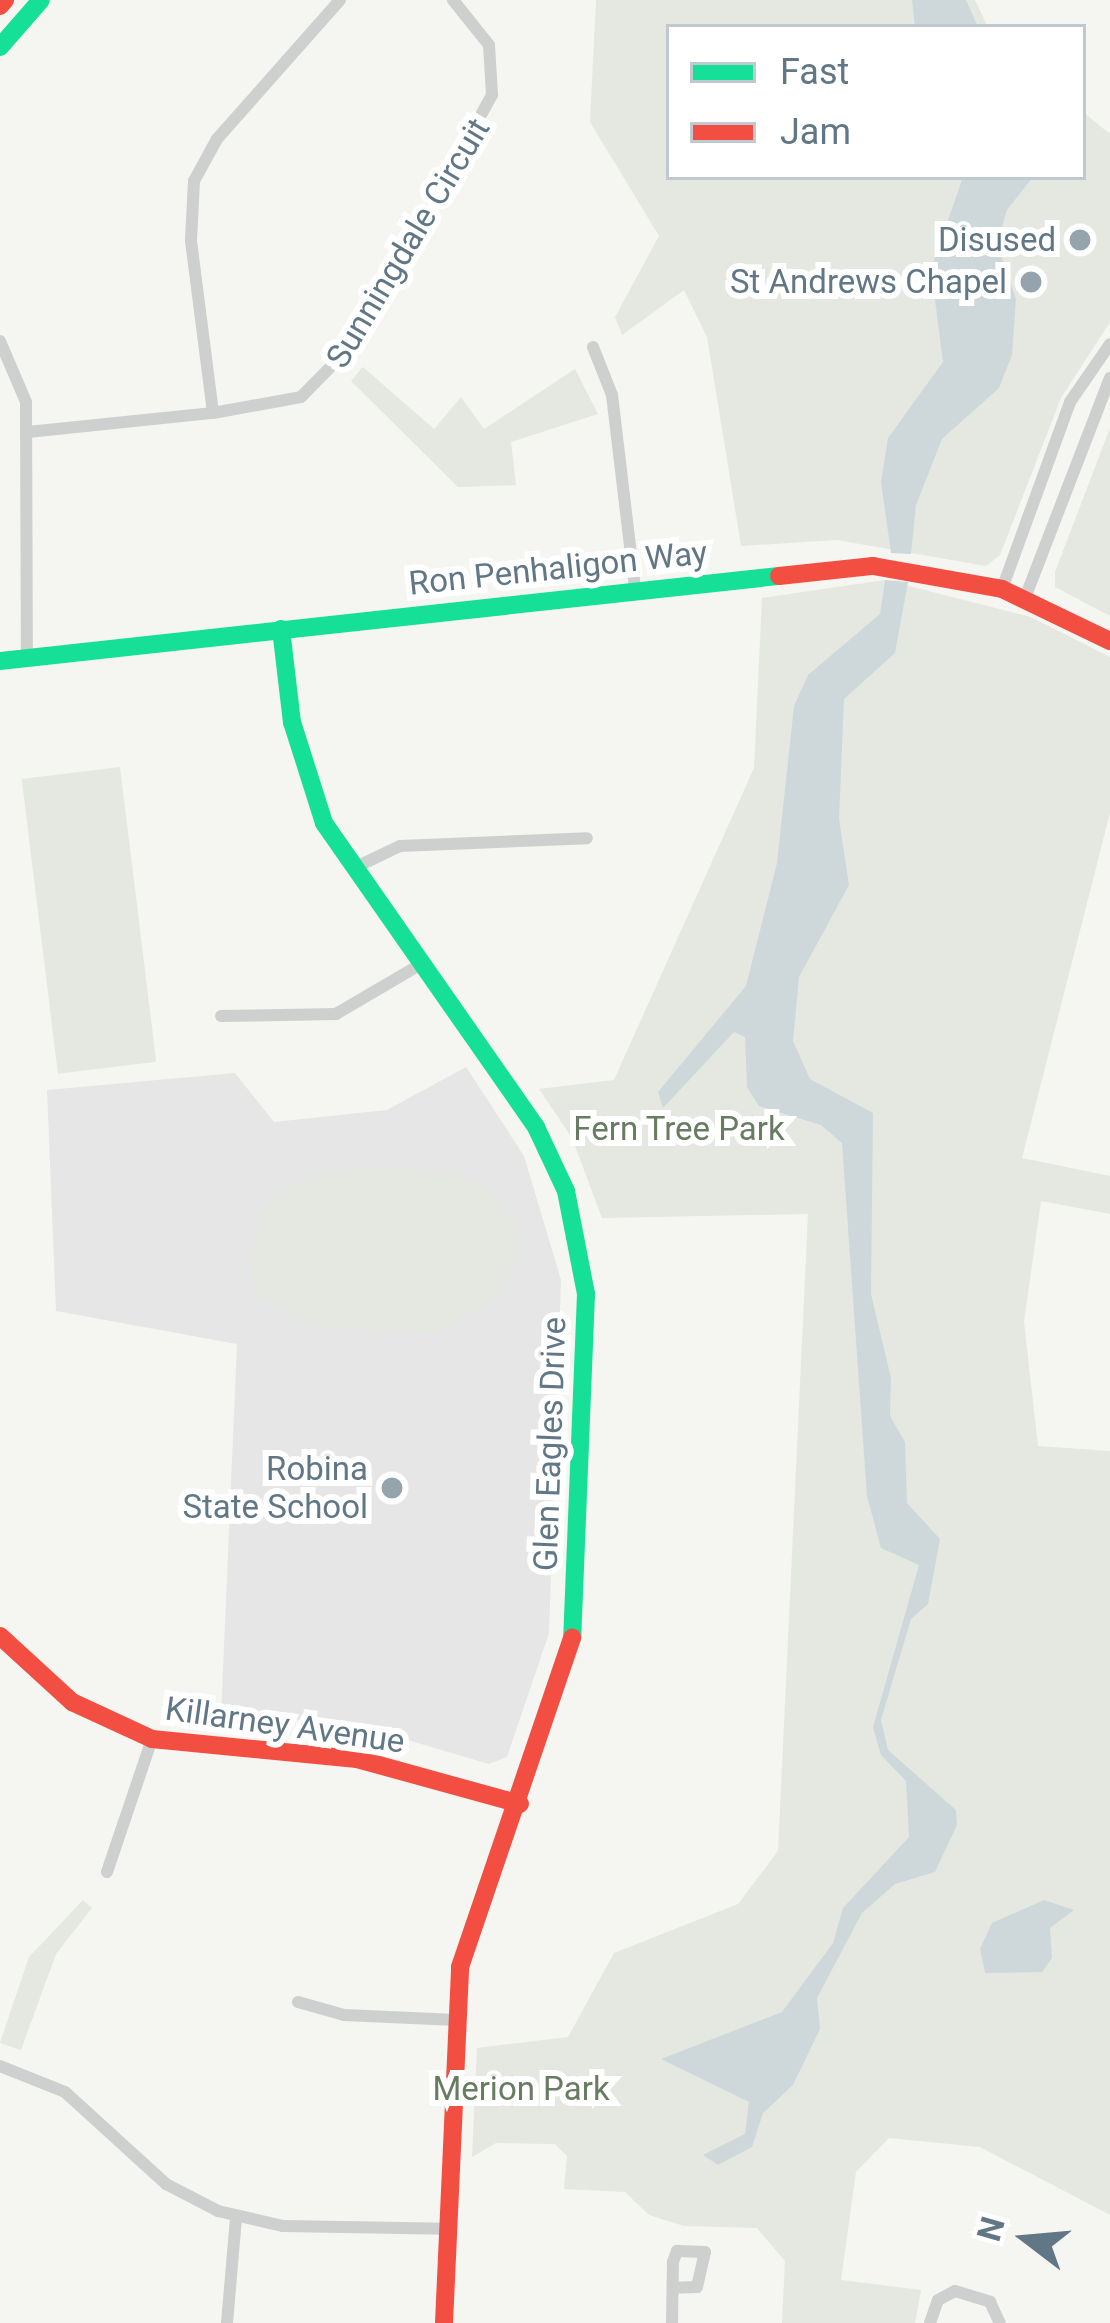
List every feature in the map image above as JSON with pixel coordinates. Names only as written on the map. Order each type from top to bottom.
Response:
[{"type":"street","points":[[0,47],[41,0]]},
{"type":"street","points":[[213,413],[191,241],[194,181],[217,139],[340,0]]},
{"type":"street","name":"Sunningdale Circuit","points":[[28,432],[213,413],[301,397],[360,337],[492,95],[489,45],[453,0]]},
{"type":"street","points":[[0,340],[21,382],[28,432],[27,658]]},
{"type":"street","points":[[1002,589],[1070,402],[1110,344]]},
{"type":"street","points":[[593,346],[613,395],[635,590]]},
{"type":"street","points":[[1025,598],[1110,378]]},
{"type":"street","name":"Ron Penhaligon Way","points":[[0,661],[873,566],[962,577],[1002,589],[1110,641]]},
{"type":"street","name":"Glen Eagles Drive","points":[[281,629],[306,780],[356,867],[554,1161],[586,1294],[571,1656],[466,1943],[456,2020],[444,2323]]},
{"type":"street","points":[[356,867],[400,846],[587,838]]},
{"type":"street","points":[[221,1016],[336,1014],[423,963]]},
{"type":"street","name":"Killarney Avenue","points":[[3,1646],[72,1702],[152,1739],[357,1759],[520,1804]]},
{"type":"street","points":[[107,1872],[152,1739]]},
{"type":"street","points":[[298,2002],[344,2015],[456,2020]]},
{"type":"street","points":[[0,2066],[65,2092],[166,2184],[236,2218],[447,2230]]},
{"type":"street","points":[[227,2323],[236,2218]]},
{"type":"street","points":[[672,2323],[674,2288]]},
{"type":"street","points":[[930,2323],[938,2300],[955,2291],[990,2302],[1000,2323]]},
{"type":"shaded area","points":[[912,0],[966,0],[977,24],[915,24]]},
{"type":"shaded area","points":[[962,180],[1031,180],[1007,210],[997,244],[1016,299],[1012,355],[999,388],[942,439],[916,505],[911,554],[891,553],[881,482],[888,438],[943,362],[931,269]]},
{"type":"shaded area","points":[[885,580],[908,582],[895,653],[844,699],[839,819],[849,885],[799,977],[793,1041],[810,1079],[873,1113],[871,1294],[891,1378],[890,1416],[905,1442],[907,1503],[940,1539],[928,1604],[911,1619],[881,1720],[888,1750],[956,1810],[957,1825],[935,1872],[895,1884],[862,1913],[817,1998],[820,2029],[793,2085],[763,2113],[752,2147],[718,2165],[703,2155],[745,2134],[749,2102],[661,2059],[782,2012],[833,1943],[843,1908],[909,1837],[906,1781],[881,1755],[873,1727],[919,1565],[881,1548],[867,1496],[842,1143],[821,1125],[759,1106],[747,1087],[745,1037],[734,1032],[663,1108],[658,1092],[746,986],[777,863],[794,706],[808,675],[880,614]]},
{"type":"shaded area","name":"Robina State School","points":[[466,1067],[524,1156],[561,1280],[549,1633],[507,1757],[489,1764],[350,1723],[221,1716],[237,1344],[56,1311],[47,1090],[235,1073],[274,1122],[387,1110]]},
{"type":"shaded area","points":[[1044,1900],[1074,1910],[1050,1928],[1052,1958],[1042,1972],[985,1973],[980,1949],[992,1923]]},
{"type":"green space","points":[[596,0],[975,0],[987,24],[666,24],[666,180],[1086,180],[1086,114],[1110,134],[1110,322],[1061,398],[1000,555],[986,566],[837,540],[741,546],[707,337],[684,290],[622,335],[615,317],[659,236],[590,122]]},
{"type":"green space","points":[[363,367],[434,429],[461,397],[484,429],[575,369],[598,414],[511,442],[516,485],[458,487],[351,381]]},
{"type":"green space","points":[[1110,428],[1110,616],[1055,587],[1055,572]]},
{"type":"green space","points":[[885,580],[1031,617],[1110,657],[1110,813],[1022,1158],[1110,1176],[1110,1214],[1041,1201],[1024,1322],[1038,1446],[1110,1451],[1110,2215],[980,2147],[889,2138],[856,2172],[841,2280],[921,2290],[915,2323],[782,2323],[785,2261],[757,2228],[684,2226],[649,2215],[625,2192],[564,2189],[567,2156],[555,2144],[496,2143],[472,2157],[477,2048],[568,2037],[614,1953],[738,1904],[778,1851],[808,1214],[602,1218],[572,1138],[539,1089],[614,1080],[754,768],[762,598]]},
{"type":"green space","points":[[120,767],[156,1062],[58,1074],[22,779]]},
{"type":"green space","points":[[366,1167],[457,1174],[488,1189],[511,1217],[520,1250],[497,1296],[435,1332],[313,1327],[258,1296],[248,1267],[265,1207],[290,1185]]},
{"type":"green space","points":[[83,1900],[92,1908],[56,1954],[21,2050],[0,2043],[29,1957]]},
{"type":"traffic: fast","points":[[0,47],[41,0]]},
{"type":"traffic: fast","points":[[0,661],[779,576]]},
{"type":"traffic: fast","points":[[281,629],[292,722],[324,823],[536,1127],[566,1191],[586,1294],[572,1638]]},
{"type":"traffic: jam","points":[[0,6],[5,0]]},
{"type":"traffic: jam","points":[[779,576],[873,566],[1002,589],[1110,641]]},
{"type":"traffic: jam","points":[[0,1636],[72,1702],[152,1739],[357,1759],[520,1804]]},
{"type":"traffic: jam","points":[[444,2323],[460,1967],[572,1638]]},
{"type":"place","name":"Disused","points":[[1080,240]]},
{"type":"place","name":"St Andrews Chapel","points":[[1031,282]]},
{"type":"place","name":"Robina State School","points":[[392,1488]]},
{"type":"park label","name":"Fern Tree Park","points":[[679,1129]]},
{"type":"park label","name":"Merion Park","points":[[521,2089]]}]
